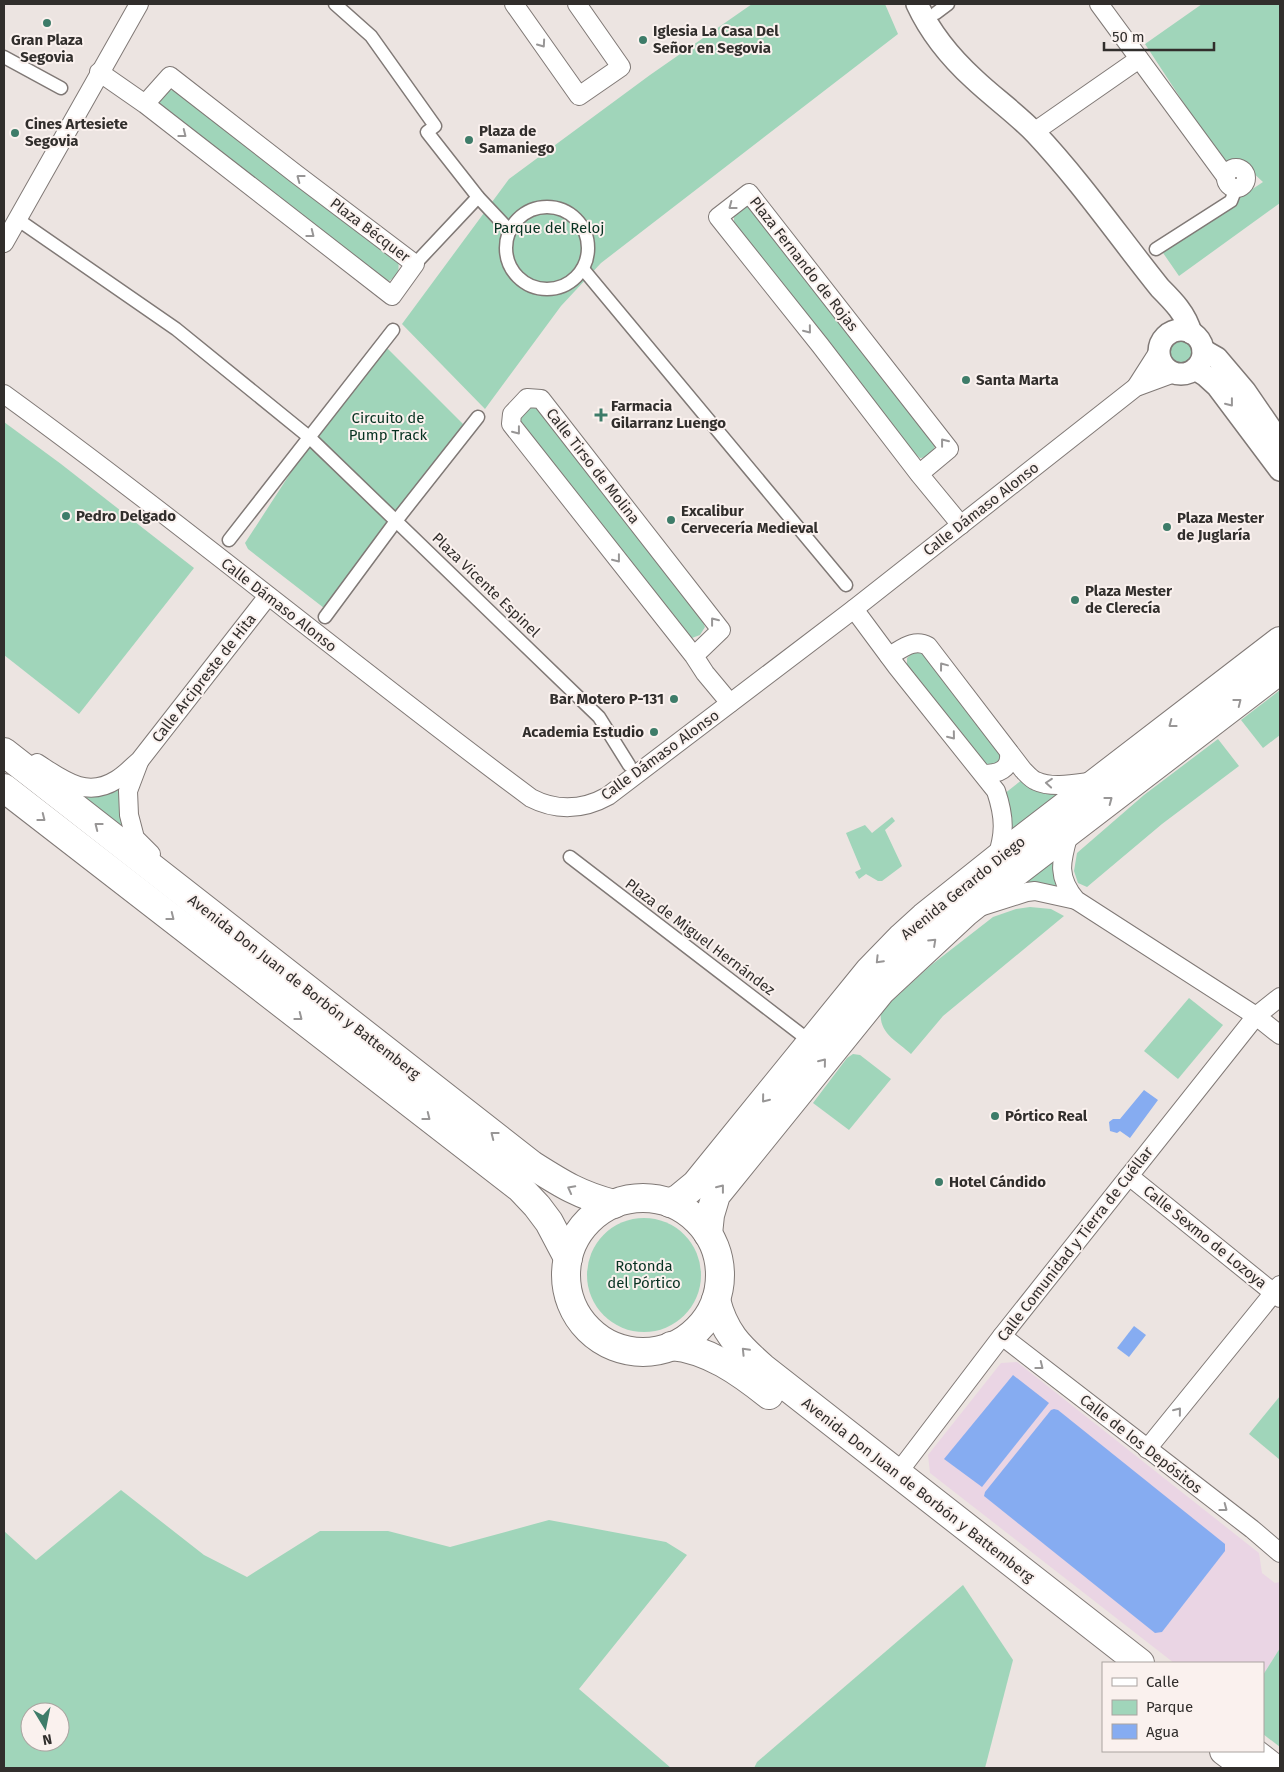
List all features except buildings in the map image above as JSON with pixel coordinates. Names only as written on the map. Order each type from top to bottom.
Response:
[{"type":"main road","name":"Avenida Gerardo Diego","points":[[670,1203],[696,1184],[869,971],[902,937],[924,917],[1098,780],[1280,641]]},
{"type":"main road","name":"Avenida Gerardo Diego","points":[[708,1234],[710,1215],[716,1195],[881,990],[966,912],[1280,670]]},
{"type":"main road","name":"Avenida Don Juan de Borbón y Battemberg","points":[[4,752],[532,1165],[572,1190],[590,1198],[614,1204]]},
{"type":"main road","name":"Avenida Don Juan de Borbón y Battemberg","points":[[4,788],[520,1188],[549,1222],[568,1258]]},
{"type":"main road","points":[[642,1198],[670,1203],[692,1215],[708,1234],[716,1249],[720,1266],[719,1289],[716,1300],[709,1315],[699,1328],[686,1339],[671,1346],[655,1351],[638,1352],[606,1343],[581,1321],[573,1306],[568,1291],[566,1274],[568,1258],[574,1241],[584,1225],[603,1209],[614,1204],[642,1198]]},
{"type":"main road","name":"Avenida Don Juan de Borbón y Battemberg","points":[[716,1300],[720,1316],[727,1331],[744,1352],[1139,1662]]},
{"type":"main road","name":"Avenida Don Juan de Borbón y Battemberg","points":[[671,1346],[700,1352],[725,1364],[752,1381],[1111,1662]]},
{"type":"main road","points":[[1225,1752],[1247,1768]]},
{"type":"main road","points":[[1253,1752],[1274,1768]]},
{"type":"street","points":[[4,243],[138,4]]},
{"type":"street","points":[[335,4],[371,36],[435,126],[427,132],[478,196],[510,231]]},
{"type":"street","points":[[514,4],[579,96],[621,67],[578,4]]},
{"type":"street","points":[[948,4],[926,8],[926,23],[973,79],[1034,132],[1062,162],[1160,288],[1176,304],[1189,324],[1191,356]]},
{"type":"street","points":[[1099,4],[1231,182],[1231,201],[1156,250]]},
{"type":"street","points":[[4,57],[61,88]]},
{"type":"street","points":[[1034,132],[1139,59]]},
{"type":"street","name":"Plaza Bécquer","points":[[100,72],[145,104],[392,296],[415,264],[170,76],[145,104]]},
{"type":"street","name":"Plaza Fernando de Rojas","points":[[919,474],[949,449],[749,194],[718,217],[919,474],[961,525]]},
{"type":"street","points":[[415,264],[478,196]]},
{"type":"street","points":[[548,207],[559,209],[571,214],[583,228],[588,245],[587,258],[582,269],[568,284],[556,288],[543,289],[530,286],[519,278],[511,268],[507,256],[506,243],[510,231],[521,217],[536,209],[548,207]]},
{"type":"street","name":"Plaza Vicente Espinel","points":[[17,219],[176,329],[309,437],[599,717],[629,765]]},
{"type":"street","points":[[582,269],[846,585]]},
{"type":"street","points":[[1160,288],[1165,319],[1162,344],[1163,364],[1191,356],[1217,358],[1245,391],[1280,442]]},
{"type":"street","points":[[228,540],[393,330]]},
{"type":"street","points":[[1162,344],[1177,331],[1191,356],[1280,470]]},
{"type":"street","name":"Calle Dámaso Alonso","points":[[1136,387],[1162,344]]},
{"type":"street","name":"Calle Dámaso Alonso","points":[[4,394],[101,466],[530,798],[560,808],[588,805],[608,796],[854,609],[1136,387],[1191,356]]},
{"type":"street","name":"Calle Tirso de Molina","points":[[694,656],[721,630],[541,399],[527,398],[512,414],[511,424],[730,703]]},
{"type":"street","points":[[325,617],[396,521],[478,418]]},
{"type":"street","name":"Calle Arcipreste de Hita","points":[[4,743],[63,780],[82,788],[99,788],[116,780],[140,760],[268,596]]},
{"type":"street","points":[[854,609],[996,791],[1003,819],[1002,842],[996,860]]},
{"type":"street","points":[[889,656],[914,643],[921,642],[928,646],[1023,770],[1033,780],[1060,784],[1098,780]]},
{"type":"street","points":[[983,774],[996,773],[1004,769],[1010,758],[1009,752]]},
{"type":"street","name":"Calle Arcipreste de Hita","points":[[140,760],[128,791],[129,815],[135,838],[232,932]]},
{"type":"street","points":[[1070,830],[1064,855],[1062,879],[1076,900],[1256,1016],[1280,1034]]},
{"type":"street","name":"Plaza de Miguel Hernández","points":[[570,858],[811,1042]]},
{"type":"street","points":[[966,912],[1027,892],[1076,900]]},
{"type":"street","name":"Calle Comunidad y Tierra de Cuéllar","points":[[897,1474],[1002,1336],[1256,1016],[1280,997]]},
{"type":"street","name":"Calle Sexmo de Lozoya","points":[[1129,1176],[1278,1292]]},
{"type":"street","points":[[1147,1449],[1278,1292]]},
{"type":"street","name":"Calle de los Depósitos","points":[[1002,1336],[1252,1529],[1280,1553]]},
{"type":"shaded area","points":[[1017,1362],[1259,1553],[1262,1573],[1275,1583],[1280,1582],[1280,1648],[1264,1673],[1264,1662],[1173,1662],[930,1473],[928,1455],[1001,1363]]},
{"type":"green space","name":"Parque del Reloj","points":[[752,4],[885,4],[898,34],[601,263],[561,306],[485,409],[402,324],[509,179],[650,75]]},
{"type":"green space","points":[[1202,4],[1280,4],[1280,203],[1179,276],[1161,250],[1263,182],[1238,159],[1225,166],[1145,44]]},
{"type":"green space","points":[[169,90],[180,91],[398,262],[399,268],[396,275],[389,281],[384,279],[158,107],[160,93]]},
{"type":"green space","points":[[739,206],[748,206],[755,210],[936,443],[933,452],[928,457],[920,458],[912,451],[734,223],[734,215]]},
{"type":"green space","points":[[1182,340],[1191,344],[1195,353],[1191,362],[1182,366],[1173,362],[1169,353],[1173,344]]},
{"type":"green space","name":"Circuito de Pump Track","points":[[386,347],[468,429],[398,514],[319,437],[317,428]]},
{"type":"green space","points":[[535,405],[701,618],[705,627],[700,635],[692,638],[685,635],[523,427],[519,415],[525,408]]},
{"type":"green space","name":"Pedro Delgado","points":[[4,422],[194,568],[79,714],[4,655]]},
{"type":"green space","points":[[308,446],[396,521],[325,617],[324,608],[248,549],[245,543]]},
{"type":"green space","points":[[923,650],[1001,754],[998,762],[985,766],[907,665],[907,658],[913,653]]},
{"type":"green space","points":[[1280,690],[1280,735],[1263,748],[1241,720]]},
{"type":"green space","points":[[1218,739],[1239,766],[1162,824],[1087,887],[1078,883],[1074,871],[1077,853],[1144,795]]},
{"type":"green space","points":[[1023,779],[1068,789],[1010,834],[1011,814],[1004,794]]},
{"type":"green space","points":[[126,780],[119,800],[122,823],[131,842],[71,793],[94,795],[107,793],[120,786]]},
{"type":"green space","points":[[892,817],[895,821],[885,830],[902,866],[882,881],[878,881],[866,874],[859,879],[855,872],[861,869],[846,833],[865,825],[872,833]]},
{"type":"green space","points":[[1054,857],[1059,890],[1028,884],[1025,878]]},
{"type":"green space","points":[[1030,907],[1051,909],[1064,916],[943,1016],[911,1054],[885,1031],[882,1025],[881,1011],[930,966],[993,917],[1016,909]]},
{"type":"green space","points":[[1189,998],[1223,1025],[1178,1079],[1144,1051]]},
{"type":"green space","points":[[853,1054],[860,1055],[891,1079],[849,1130],[813,1103],[847,1058]]},
{"type":"green space","name":"Rotonda del Pórtico","points":[[644,1218],[666,1222],[685,1234],[697,1253],[701,1275],[697,1297],[685,1316],[666,1328],[644,1332],[622,1328],[603,1316],[591,1297],[587,1275],[591,1253],[603,1234],[622,1222]]},
{"type":"green space","points":[[1280,1396],[1280,1460],[1249,1434]]},
{"type":"green space","points":[[121,1490],[204,1555],[247,1577],[320,1531],[388,1531],[450,1547],[549,1520],[666,1542],[687,1555],[579,1689],[671,1768],[4,1768],[4,1531],[36,1560]]},
{"type":"green space","points":[[963,1585],[1013,1660],[985,1768],[754,1768],[757,1762]]},
{"type":"green space","points":[[1280,1648],[1280,1747],[1264,1735],[1264,1673]]},
{"type":"water","points":[[1144,1090],[1158,1100],[1130,1138],[1120,1131],[1117,1133],[1110,1131],[1109,1122],[1113,1119],[1120,1119]]},
{"type":"water","points":[[1134,1326],[1146,1335],[1129,1357],[1117,1348]]},
{"type":"water","points":[[1013,1375],[1049,1403],[982,1487],[944,1459]]},
{"type":"water","points":[[1051,1410],[1058,1410],[1225,1544],[1225,1551],[1162,1632],[1155,1633],[984,1496],[985,1492]]},
{"type":"place","name":"Gran Plaza Segovia","points":[[47,23]]},
{"type":"place","name":"Iglesia La Casa Del Señor en Segovia","points":[[643,40]]},
{"type":"place","name":"Cines Artesiete Segovia","points":[[15,133]]},
{"type":"place","name":"Plaza de Samaniego","points":[[469,140]]},
{"type":"place","name":"Santa Marta","points":[[966,380]]},
{"type":"place","name":"Farmacia Gilarranz Luengo","points":[[601,415]]},
{"type":"place","name":"Pedro Delgado","points":[[66,516]]},
{"type":"place","name":"Excalibur Cervecería Medieval","points":[[671,520]]},
{"type":"place","name":"Plaza Mester de Juglaría","points":[[1167,527]]},
{"type":"place","name":"Plaza Mester de Clerecía","points":[[1075,600]]},
{"type":"place","name":"Bar Motero P-131","points":[[674,699]]},
{"type":"place","name":"Academia Estudio","points":[[654,732]]},
{"type":"place","name":"Pórtico Real","points":[[995,1116]]},
{"type":"place","name":"Hotel Cándido","points":[[939,1182]]}]
